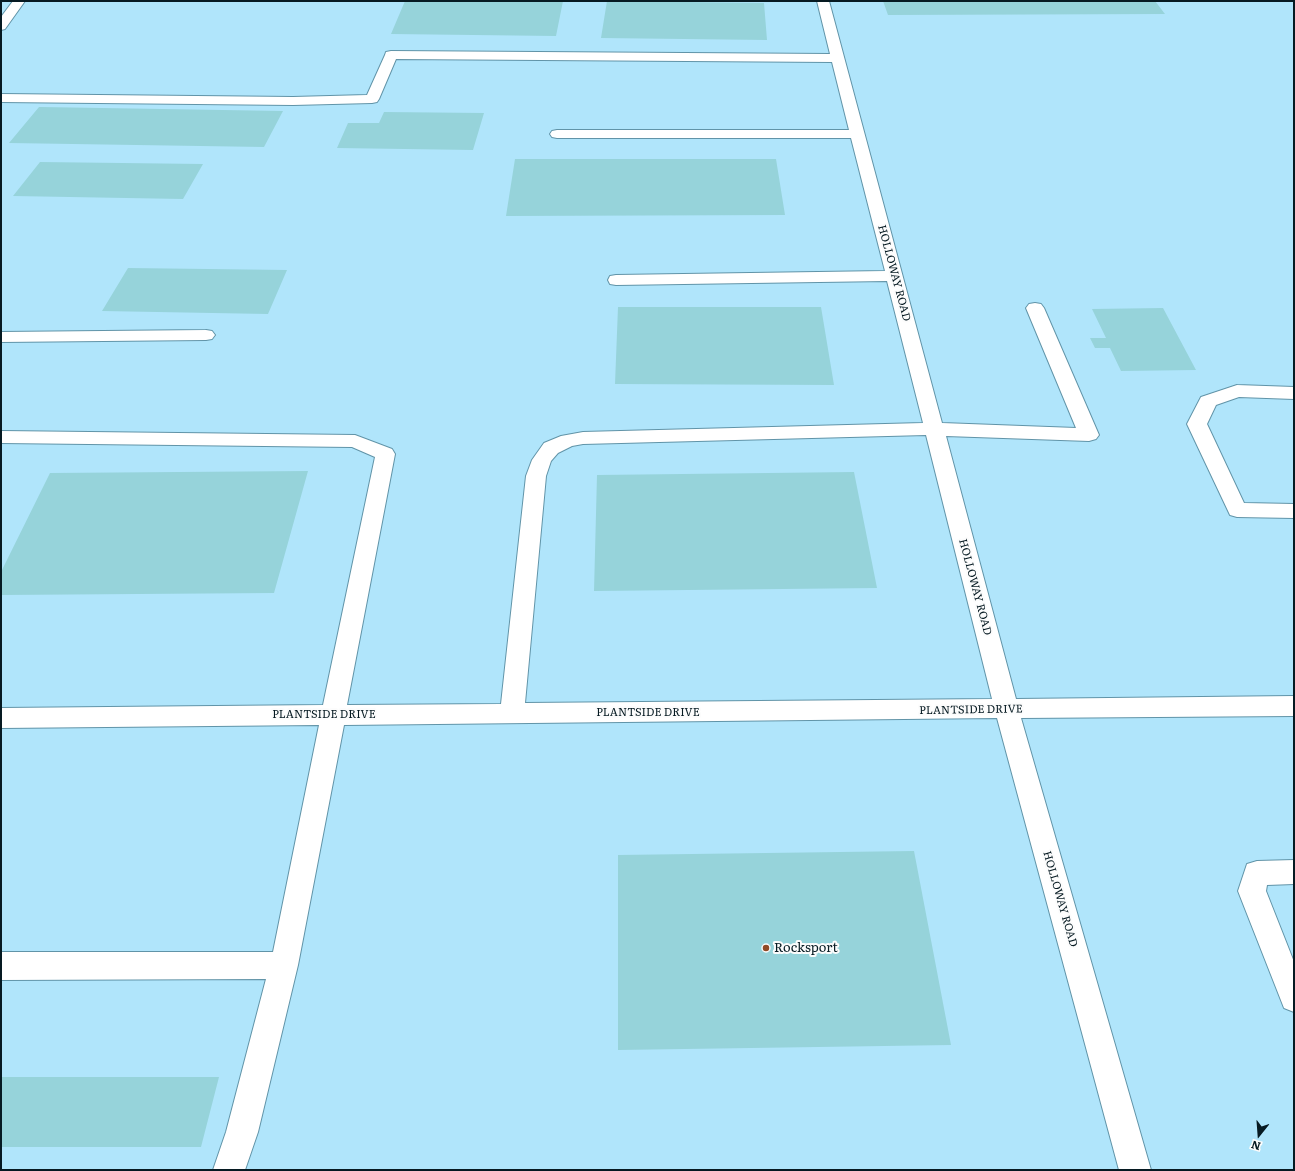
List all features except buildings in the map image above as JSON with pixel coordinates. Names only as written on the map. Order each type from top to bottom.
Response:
[{"type":"street","points":[[1,26],[5,16],[19,1]]},
{"type":"street","name":"HOLLOWAY ROAD","points":[[823,1],[1007,710],[1135,1170]]},
{"type":"street","points":[[1,98],[293,101],[372,99],[391,55],[838,58]]},
{"type":"street","points":[[557,134],[857,134]]},
{"type":"street","points":[[616,280],[894,276]]},
{"type":"street","points":[[512,714],[536,476],[542,460],[551,448],[568,440],[583,438],[934,429],[1089,435],[1035,308]]},
{"type":"street","points":[[1,337],[206,334]]},
{"type":"street","points":[[1294,393],[1238,391],[1208,401],[1197,424],[1237,510],[1294,511]]},
{"type":"street","points":[[1,437],[355,441],[385,454],[284,965],[242,1132],[229,1170]]},
{"type":"street","name":"PLANTSIDE DRIVE","points":[[1,718],[1007,710],[1294,706]]},
{"type":"street","points":[[1294,872],[1257,873],[1252,891],[1294,998]]},
{"type":"street","points":[[1,966],[284,965]]},
{"type":"place","name":"Rocksport","points":[[766,948]]}]
